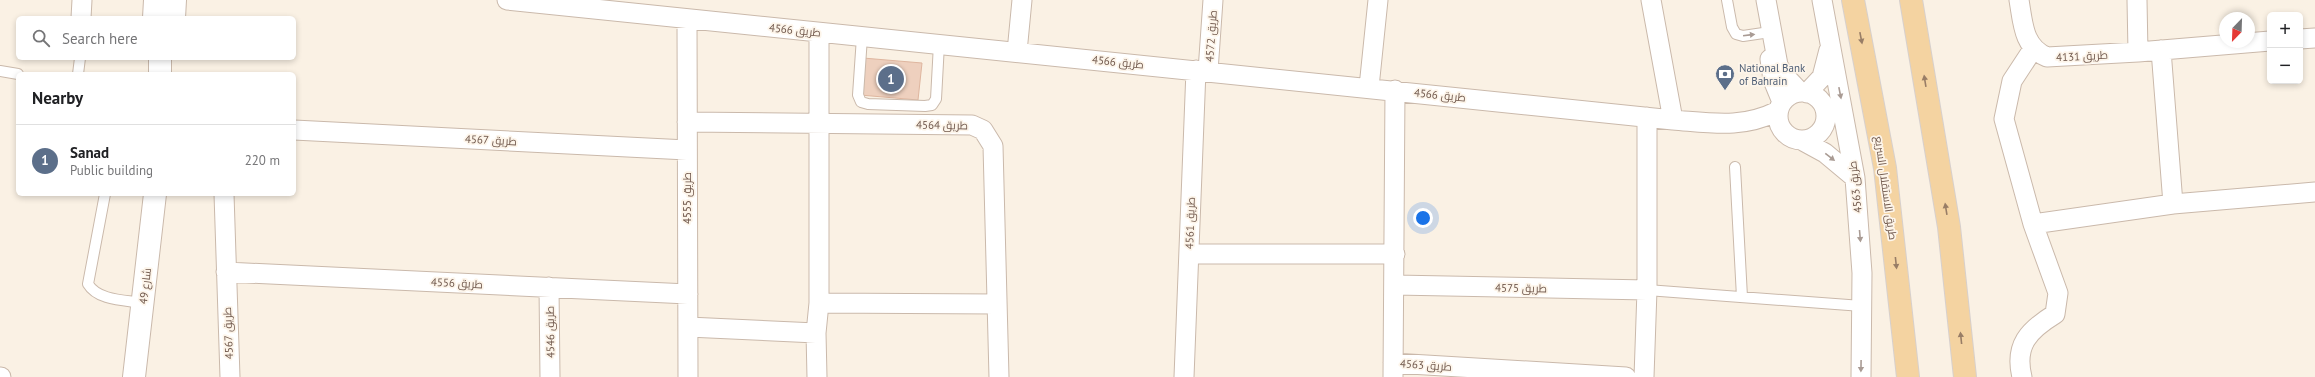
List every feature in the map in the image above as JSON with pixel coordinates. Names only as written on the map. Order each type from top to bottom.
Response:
[{"type":"main road","name":"طريق الاستقلال السريع","points":[[1853,0],[1885,168],[1908,377]]},
{"type":"main road","points":[[1911,0],[1949,226],[1965,377]]},
{"type":"street","points":[[81,16],[82,0]]},
{"type":"street","points":[[154,16],[155,0]]},
{"type":"street","points":[[174,16],[175,0]]},
{"type":"street","name":"طريق 4566","points":[[508,0],[687,20],[1395,90],[1673,120],[1728,124],[1794,138],[1825,153],[1855,178]]},
{"type":"street","points":[[1017,52],[1022,0]]},
{"type":"street","name":"طريق 4572","points":[[1202,71],[1214,0]]},
{"type":"street","points":[[1369,88],[1378,0]]},
{"type":"street","points":[[1651,0],[1673,120]]},
{"type":"street","name":"طريق 4563","points":[[1822,0],[1855,178],[1860,246],[1862,306],[1861,377]]},
{"type":"street","points":[[2018,0],[2025,34],[2032,49],[2012,81],[2004,119],[2033,224],[2058,293],[2055,314],[2038,325],[2022,343],[2019,367],[2022,377]]},
{"type":"street","points":[[2137,0],[2138,52]]},
{"type":"street","points":[[1768,16],[1778,65],[1783,74],[1804,93]]},
{"type":"street","points":[[1768,16],[1770,70],[1780,106],[1779,124],[1794,138],[1816,136],[1824,125],[1826,119],[1823,105],[1813,95],[1804,93],[1794,94],[1780,106]]},
{"type":"street","name":"طريق 4555","points":[[687,20],[688,377]]},
{"type":"street","points":[[817,377],[816,333],[820,304],[819,32]]},
{"type":"street","points":[[2303,39],[2315,38]]},
{"type":"street","name":"طريق 4131","points":[[2032,49],[2043,56],[2055,58],[2267,41]]},
{"type":"street","points":[[1804,93],[1822,77],[1831,43]]},
{"type":"street","points":[[2161,50],[2173,204]]},
{"type":"street","name":"طريق 4561","points":[[1184,377],[1189,254],[1202,71]]},
{"type":"street","points":[[1393,370],[1395,285],[1395,90]]},
{"type":"street","name":"طريق 4566","points":[[1728,124],[1754,121],[1780,106]]},
{"type":"street","points":[[1644,377],[1647,290],[1648,117]]},
{"type":"street","name":"طريق 4564","points":[[687,122],[972,125],[983,130],[993,146],[999,377]]},
{"type":"street","name":"طريق 4567","points":[[296,130],[687,150]]},
{"type":"street","points":[[2033,224],[2173,204],[2315,192]]},
{"type":"street","name":"شارع 49","points":[[134,377],[155,196]]},
{"type":"street","name":"طريق 4567","points":[[224,196],[230,377]]},
{"type":"street","points":[[1189,254],[1395,254]]},
{"type":"street","name":"طريق 4556","points":[[226,272],[688,294]]},
{"type":"street","name":"طريق 4575","points":[[1395,285],[1647,290]]},
{"type":"street","name":"طريق 4546","points":[[549,287],[550,377]]},
{"type":"street","points":[[820,304],[997,304]]},
{"type":"street","points":[[688,327],[816,333]]},
{"type":"street","name":"طريق 4563","points":[[1393,370],[1626,377]]},
{"type":"lane","points":[[1727,0],[1732,27],[1736,34],[1743,36],[1768,16]]},
{"type":"lane","points":[[862,37],[858,95],[862,102],[868,104],[932,105],[936,99],[939,44]]},
{"type":"lane","points":[[78,72],[80,60]]},
{"type":"lane","points":[[0,71],[16,74]]},
{"type":"lane","points":[[1735,167],[1742,297]]},
{"type":"lane","points":[[105,196],[88,284],[92,291],[99,295],[143,303]]},
{"type":"lane","points":[[1647,290],[1862,306]]},
{"type":"building","points":[[863,58],[922,63],[918,100],[860,95]]},
{"type":"place","name":"Sanad","points":[[891,79]]},
{"type":"place","name":"National Bank of Bahrain","points":[[1725,91]]}]
